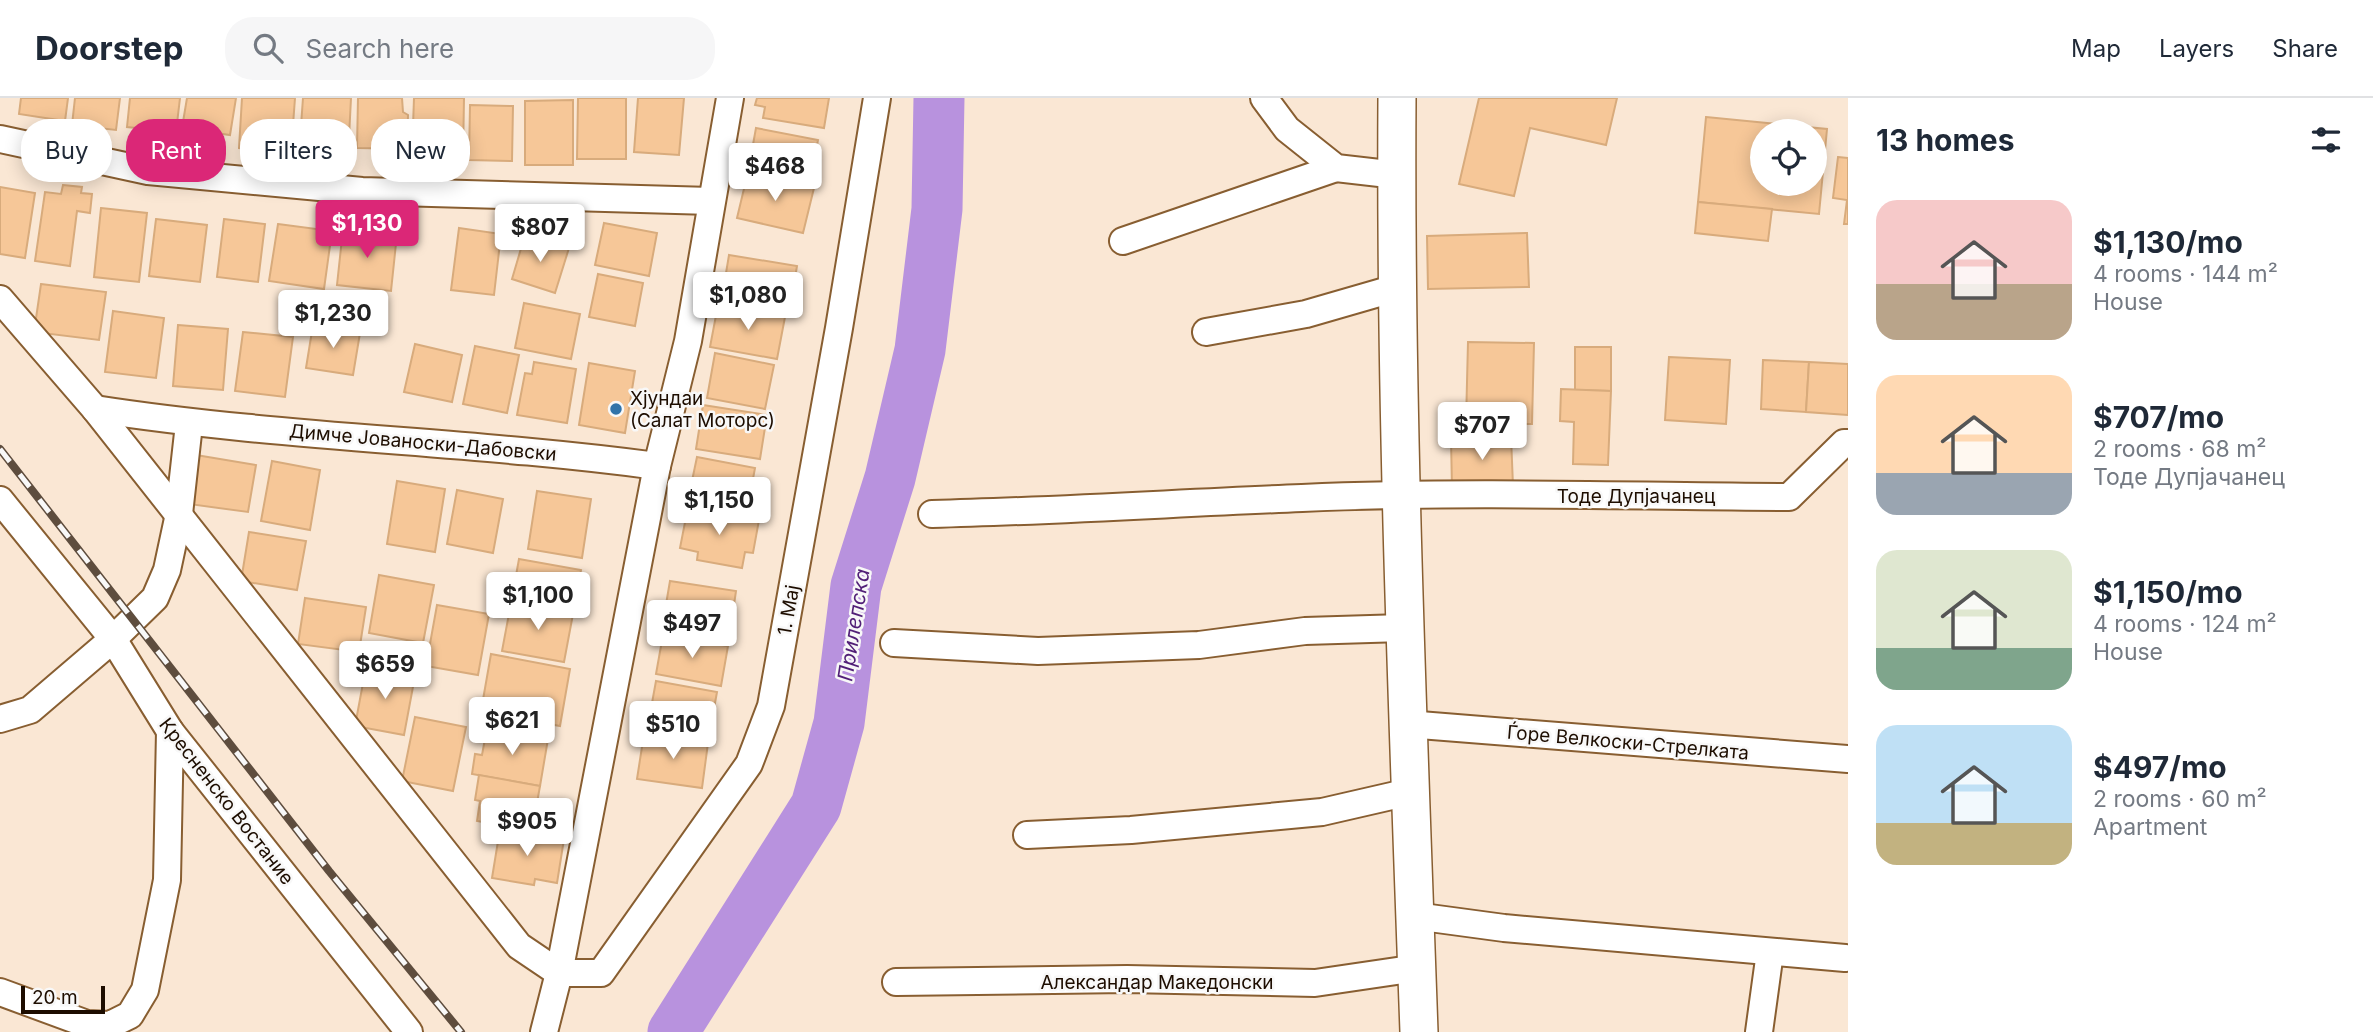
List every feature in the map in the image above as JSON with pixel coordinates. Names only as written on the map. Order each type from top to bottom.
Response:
[{"type":"street","points":[[544,1032],[559,973],[657,466],[688,341],[730,98]]},
{"type":"street","name":"1. Мај","points":[[559,973],[601,973],[749,764],[771,706],[877,98]]},
{"type":"street","points":[[1264,98],[1287,129],[1336,168]]},
{"type":"street","points":[[1397,98],[1396,288],[1403,628],[1419,1032]]},
{"type":"street","points":[[0,139],[148,171],[362,191],[711,201]]},
{"type":"street","points":[[1123,241],[1336,168],[1397,175]]},
{"type":"street","points":[[1206,332],[1306,314],[1396,288]]},
{"type":"street","points":[[0,299],[95,409],[519,946],[559,973]]},
{"type":"street","name":"Димче Јованоски-Дабовски","points":[[95,409],[189,424],[561,453],[657,466]]},
{"type":"street","points":[[0,719],[30,710],[113,639],[155,598],[167,570],[178,514],[189,424]]},
{"type":"street","name":"Тоде Дупјачанец","points":[[1401,496],[1789,497],[1844,443],[1848,443]]},
{"type":"street","points":[[932,514],[1087,511],[1303,498],[1401,496]]},
{"type":"street","name":"Кресненско Востание","points":[[0,500],[113,639],[170,731],[409,1032]]},
{"type":"street","points":[[894,643],[1038,651],[1199,645],[1305,631],[1403,628]]},
{"type":"street","name":"Ѓоре Велкоски-Стрелката","points":[[1407,724],[1848,759]]},
{"type":"street","points":[[0,992],[87,1024],[110,1026],[131,1015],[145,990],[167,880],[170,731]]},
{"type":"street","points":[[1027,835],[1131,830],[1322,813],[1409,792]]},
{"type":"street","points":[[1415,916],[1504,928],[1845,958]]},
{"type":"street","points":[[1759,1032],[1770,952]]},
{"type":"street","name":"Александар Македонски","points":[[897,982],[1127,979],[1315,983],[1417,968]]},
{"type":"building","points":[[21,98],[68,98],[65,119],[19,114]]},
{"type":"building","points":[[75,98],[120,98],[116,130],[112,130],[112,119],[73,119]]},
{"type":"building","points":[[130,98],[180,98],[178,119],[128,119]]},
{"type":"building","points":[[187,98],[236,98],[230,135],[226,134],[226,119],[184,119]]},
{"type":"building","points":[[242,98],[295,98],[293,119],[241,119]]},
{"type":"building","points":[[303,98],[351,98],[350,119],[302,119]]},
{"type":"building","points":[[358,98],[402,98],[403,112],[408,115],[408,119],[371,119],[371,148],[357,148]]},
{"type":"building","points":[[414,98],[464,98],[464,119],[413,119]]},
{"type":"building","points":[[578,98],[626,98],[626,159],[577,159]]},
{"type":"building","points":[[638,98],[684,98],[679,155],[634,152]]},
{"type":"building","points":[[757,98],[829,98],[824,128],[763,118],[765,107],[755,105]]},
{"type":"building","points":[[1479,98],[1617,98],[1606,145],[1530,128],[1514,196],[1459,184]]},
{"type":"building","points":[[573,100],[573,165],[525,165],[525,101]]},
{"type":"building","points":[[470,105],[513,106],[512,161],[470,160]]},
{"type":"building","points":[[1706,117],[1750,121],[1750,196],[1821,196],[1819,214],[1698,202]]},
{"type":"building","points":[[756,128],[818,140],[809,184],[748,172]]},
{"type":"building","points":[[1838,157],[1848,158],[1848,224],[1844,224],[1847,200],[1833,198]]},
{"type":"building","points":[[748,172],[814,188],[803,233],[737,218]]},
{"type":"building","points":[[63,185],[82,187],[81,193],[92,194],[90,213],[77,211],[70,266],[35,261],[45,192],[61,194]]},
{"type":"building","points":[[0,187],[35,193],[25,258],[0,254]]},
{"type":"building","points":[[1698,202],[1772,209],[1768,241],[1695,233]]},
{"type":"building","points":[[101,208],[147,213],[139,282],[94,277]]},
{"type":"building","points":[[156,219],[207,225],[200,282],[149,276]]},
{"type":"building","points":[[224,219],[265,224],[258,282],[217,277]]},
{"type":"building","points":[[604,223],[657,233],[649,276],[595,265]]},
{"type":"building","points":[[278,224],[332,231],[324,289],[269,281]]},
{"type":"building","points":[[459,228],[501,234],[494,295],[451,290]]},
{"type":"building","points":[[343,229],[397,234],[391,291],[337,285]]},
{"type":"building","points":[[1527,233],[1529,287],[1428,289],[1427,236]]},
{"type":"building","points":[[525,235],[569,248],[555,293],[512,279]]},
{"type":"building","points":[[729,255],[797,266],[790,308],[722,297]]},
{"type":"building","points":[[598,274],[643,283],[635,326],[589,317]]},
{"type":"building","points":[[41,284],[106,292],[99,340],[34,332]]},
{"type":"building","points":[[524,303],[580,314],[571,359],[515,348]]},
{"type":"building","points":[[718,305],[785,317],[777,359],[710,347]]},
{"type":"building","points":[[113,311],[164,318],[156,378],[105,372]]},
{"type":"building","points":[[178,325],[228,329],[223,390],[173,386]]},
{"type":"building","points":[[313,325],[360,333],[353,375],[306,368]]},
{"type":"building","points":[[243,332],[293,337],[285,397],[235,391]]},
{"type":"building","points":[[1468,342],[1534,343],[1532,424],[1466,423]]},
{"type":"building","points":[[415,344],[462,355],[452,402],[404,392]]},
{"type":"building","points":[[475,346],[519,355],[507,413],[463,404]]},
{"type":"building","points":[[1575,347],[1611,347],[1611,391],[1575,390]]},
{"type":"building","points":[[715,353],[774,365],[765,409],[707,398]]},
{"type":"building","points":[[1669,357],[1730,360],[1726,424],[1665,420]]},
{"type":"building","points":[[1763,360],[1809,362],[1806,412],[1761,409]]},
{"type":"building","points":[[534,362],[576,369],[567,423],[517,415],[525,373],[532,374]]},
{"type":"building","points":[[1809,362],[1848,364],[1848,415],[1806,412]]},
{"type":"building","points":[[589,363],[635,371],[625,433],[579,425]]},
{"type":"building","points":[[1561,389],[1611,391],[1608,465],[1573,464],[1574,422],[1560,421]]},
{"type":"building","points":[[703,405],[767,415],[760,459],[696,449]]},
{"type":"building","points":[[1511,436],[1513,486],[1452,488],[1451,439]]},
{"type":"building","points":[[196,455],[256,465],[248,512],[189,504]]},
{"type":"building","points":[[697,457],[755,468],[747,511],[688,500]]},
{"type":"building","points":[[272,461],[320,470],[310,530],[261,521]]},
{"type":"building","points":[[397,481],[445,489],[435,552],[387,544]]},
{"type":"building","points":[[457,490],[503,499],[493,553],[447,544]]},
{"type":"building","points":[[537,491],[591,499],[582,558],[528,549]]},
{"type":"building","points":[[688,507],[759,520],[753,553],[745,552],[742,568],[697,560],[698,552],[680,548]]},
{"type":"building","points":[[249,532],[306,541],[297,590],[241,581]]},
{"type":"building","points":[[519,559],[581,570],[573,614],[511,603]]},
{"type":"building","points":[[379,575],[434,585],[423,643],[369,633]]},
{"type":"building","points":[[670,581],[736,591],[730,632],[663,622]]},
{"type":"building","points":[[305,598],[366,607],[359,652],[298,644]]},
{"type":"building","points":[[511,603],[573,614],[564,662],[502,651]]},
{"type":"building","points":[[437,605],[489,614],[478,675],[426,666]]},
{"type":"building","points":[[663,635],[728,646],[721,686],[656,674]]},
{"type":"building","points":[[491,654],[570,669],[560,726],[481,711]]},
{"type":"building","points":[[366,667],[415,676],[404,735],[355,726]]},
{"type":"building","points":[[656,681],[717,692],[709,736],[648,725]]},
{"type":"building","points":[[415,717],[466,727],[453,791],[402,781]]},
{"type":"building","points":[[487,728],[548,739],[540,786],[472,774],[475,754],[482,755]]},
{"type":"building","points":[[644,734],[708,743],[702,788],[637,779]]},
{"type":"building","points":[[479,775],[540,786],[532,831],[477,821],[480,801],[475,800]]},
{"type":"building","points":[[500,829],[564,839],[557,883],[535,879],[534,885],[492,878]]},
{"type":"waterway","name":"Прилепска","points":[[673,1032],[816,806],[839,723],[856,586],[890,478],[920,350],[937,209],[939,98]]},
{"type":"railway","points":[[0,449],[329,871],[461,1032]]},
{"type":"place","name":"Хјундаи (Салат Моторс)","points":[[616,409]]}]
